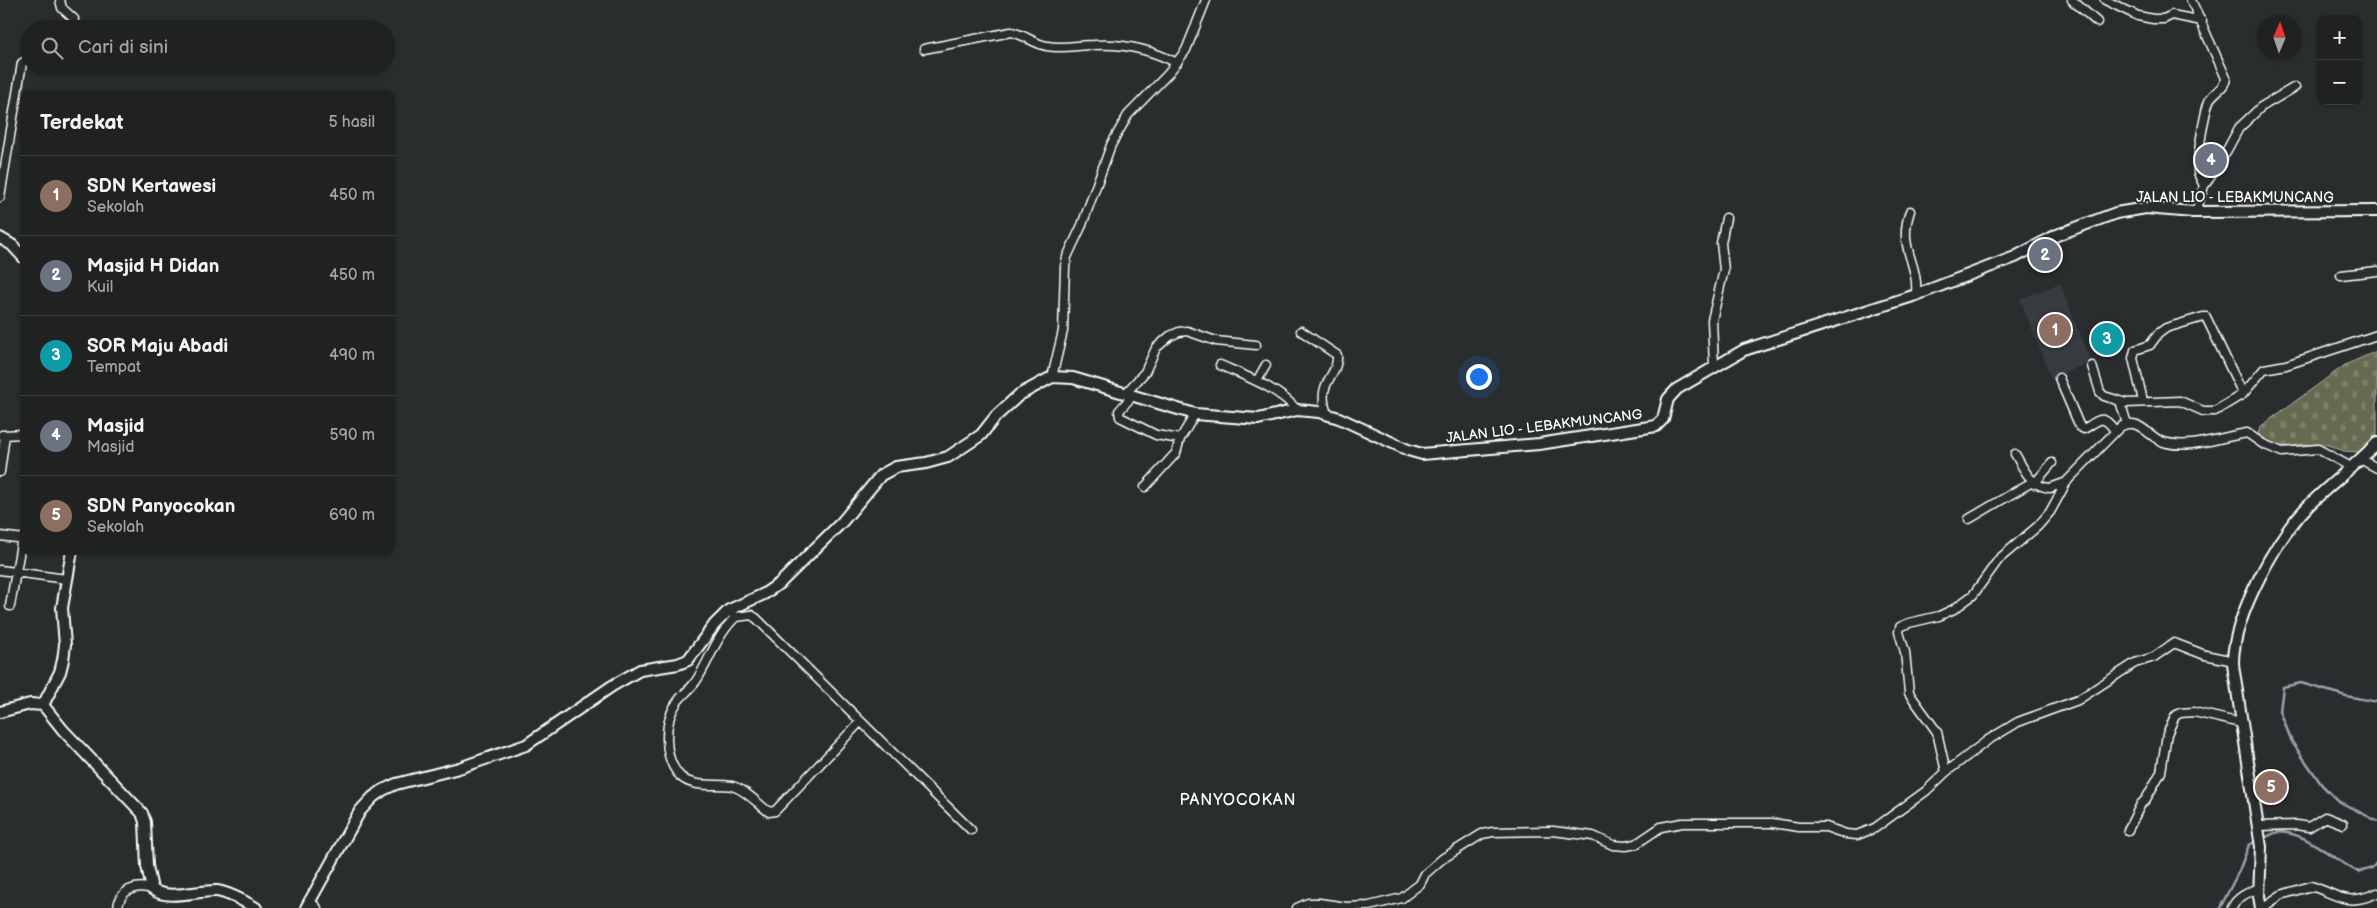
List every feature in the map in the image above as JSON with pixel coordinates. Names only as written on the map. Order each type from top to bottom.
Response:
[{"type":"street","points":[[60,0],[62,8],[74,20]]},
{"type":"street","points":[[317,908],[308,904],[360,811],[373,797],[396,784],[459,768],[526,745],[612,686],[640,670],[678,664],[688,660],[715,624],[780,583],[842,522],[881,475],[896,468],[938,460],[957,452],[980,435],[996,416],[1019,395],[1052,377],[1063,331],[1067,257],[1082,225],[1099,176],[1116,136],[1128,115],[1177,63],[1186,50],[1206,0]]},
{"type":"street","points":[[2072,0],[2097,22]]},
{"type":"street","points":[[2105,0],[2138,16],[2153,20],[2164,19],[2172,15],[2202,21]]},
{"type":"street","points":[[2192,0],[2226,78],[2224,84],[2211,99],[2207,110],[2197,170],[2204,186]]},
{"type":"street","points":[[924,49],[1011,32],[1046,46],[1098,44],[1128,47],[1156,52],[1177,63]]},
{"type":"street","points":[[0,197],[20,75]]},
{"type":"street","points":[[2196,212],[2204,186],[2245,122],[2271,100],[2295,87]]},
{"type":"street","name":"JALAN LIO - LEBAKMUNCANG","points":[[1052,377],[1073,378],[1195,414],[1258,419],[1297,410],[1327,414],[1408,450],[1422,454],[1539,444],[1656,426],[1663,419],[1666,402],[1672,394],[1686,382],[1744,350],[1916,296],[2015,257],[2057,235],[2116,212],[2146,208],[2196,212],[2377,211]]},
{"type":"street","points":[[1910,211],[1905,240],[1906,250],[1916,272],[1916,296]]},
{"type":"street","points":[[1714,366],[1712,320],[1724,270],[1721,243],[1726,218]]},
{"type":"street","points":[[0,238],[12,245],[20,254]]},
{"type":"street","points":[[2341,275],[2377,271]]},
{"type":"street","points":[[2142,401],[2133,358],[2135,350],[2150,345],[2158,334],[2166,328],[2203,317],[2206,317],[2243,394]]},
{"type":"street","points":[[1180,439],[1156,435],[1121,418],[1119,412],[1146,372],[1156,348],[1170,336],[1187,331],[1216,341],[1256,346]]},
{"type":"street","points":[[1301,331],[1337,355],[1337,362],[1323,390],[1323,404],[1327,414]]},
{"type":"street","points":[[2092,366],[2100,392],[2104,396],[2126,403],[2180,401],[2209,412],[2220,409],[2243,394],[2264,369],[2286,365],[2377,334]]},
{"type":"street","points":[[1220,365],[1257,381],[1281,395],[1297,410]]},
{"type":"street","points":[[1257,381],[1266,366]]},
{"type":"street","points":[[2059,378],[2080,428],[2085,429],[2097,420],[2103,420],[2108,421],[2115,431]]},
{"type":"street","points":[[2120,401],[2127,424]]},
{"type":"street","points":[[1145,487],[1176,453],[1180,439],[1195,414]]},
{"type":"street","points":[[1946,772],[1936,732],[1909,693],[1905,652],[1899,632],[1900,627],[1909,622],[1939,616],[1954,609],[1973,595],[1999,559],[2038,526],[2050,512],[2067,481],[2115,431],[2127,424],[2140,426],[2152,436],[2170,443],[2190,443],[2249,434],[2276,450],[2287,452],[2318,449],[2351,467]]},
{"type":"street","points":[[0,472],[3,435],[20,434]]},
{"type":"street","points":[[2374,895],[2354,900],[2342,899],[2311,886],[2281,895],[2262,908],[2259,888],[2261,847],[2241,723],[2234,661],[2238,634],[2262,570],[2297,518],[2351,467],[2362,460],[2377,442]]},
{"type":"street","points":[[2015,454],[2033,483],[2050,488],[2067,481]]},
{"type":"street","points":[[2362,460],[2377,468]]},
{"type":"street","points":[[1969,520],[2033,483],[2052,463]]},
{"type":"street","points":[[0,536],[20,538]]},
{"type":"street","points":[[10,606],[20,555]]},
{"type":"street","points":[[43,705],[60,672],[63,660],[65,645],[62,608],[71,555]]},
{"type":"street","points":[[0,570],[66,579]]},
{"type":"street","points":[[733,613],[750,615],[756,618],[971,830]]},
{"type":"street","points":[[733,613],[696,682],[677,702],[672,713],[667,745],[671,759],[681,777],[694,784],[733,786],[770,812],[775,811],[860,722]]},
{"type":"street","points":[[1298,908],[1308,903],[1347,907],[1369,906],[1402,898],[1420,884],[1425,874],[1442,859],[1482,834],[1493,832],[1553,831],[1593,836],[1613,845],[1626,846],[1636,844],[1661,827],[1682,823],[1772,823],[1826,828],[1846,834],[1858,835],[1875,828],[1926,791],[1946,772],[1988,740],[2018,722],[2078,700],[2135,663],[2164,652],[2171,644],[2174,643],[2205,655],[2234,661]]},
{"type":"street","points":[[0,712],[30,704],[43,705],[63,730],[142,813],[145,822],[147,866],[152,889]]},
{"type":"street","points":[[2128,830],[2141,804],[2146,799],[2161,772],[2167,734],[2175,716],[2180,713],[2194,712],[2241,723]]},
{"type":"street","points":[[2258,828],[2296,824],[2309,827],[2326,817],[2343,824]]},
{"type":"street","points":[[118,908],[122,895],[127,890],[143,886],[160,893],[218,892],[236,897],[256,908]]},
{"type":"street","points":[[2232,908],[2234,903],[2245,894],[2259,888]]},
{"type":"shaded area","points":[[2060,283],[2091,362],[2051,378],[2020,299]]},
{"type":"green space","points":[[2377,351],[2377,437],[2358,452],[2344,451],[2328,445],[2298,444],[2288,452],[2258,435],[2260,427],[2345,365]]},
{"type":"waterway","points":[[2377,702],[2346,696],[2301,683],[2283,687],[2280,711],[2292,742],[2322,785],[2338,801],[2377,821]]},
{"type":"waterway","points":[[2262,839],[2278,832],[2302,837],[2359,872],[2372,868],[2377,862]]},
{"type":"waterway","points":[[2220,908],[2239,871],[2249,845],[2257,841]]},
{"type":"place","name":"Masjid","points":[[2211,160]]},
{"type":"place","name":"Masjid H Didan","points":[[2045,255]]},
{"type":"place","name":"SDN Kertawesi","points":[[2055,330]]},
{"type":"place","name":"SOR Maju Abadi","points":[[2107,339]]},
{"type":"place","name":"SDN Panyocokan","points":[[2271,787]]},
{"type":"district","name":"PANYOCOKAN","points":[[1238,800]]}]
